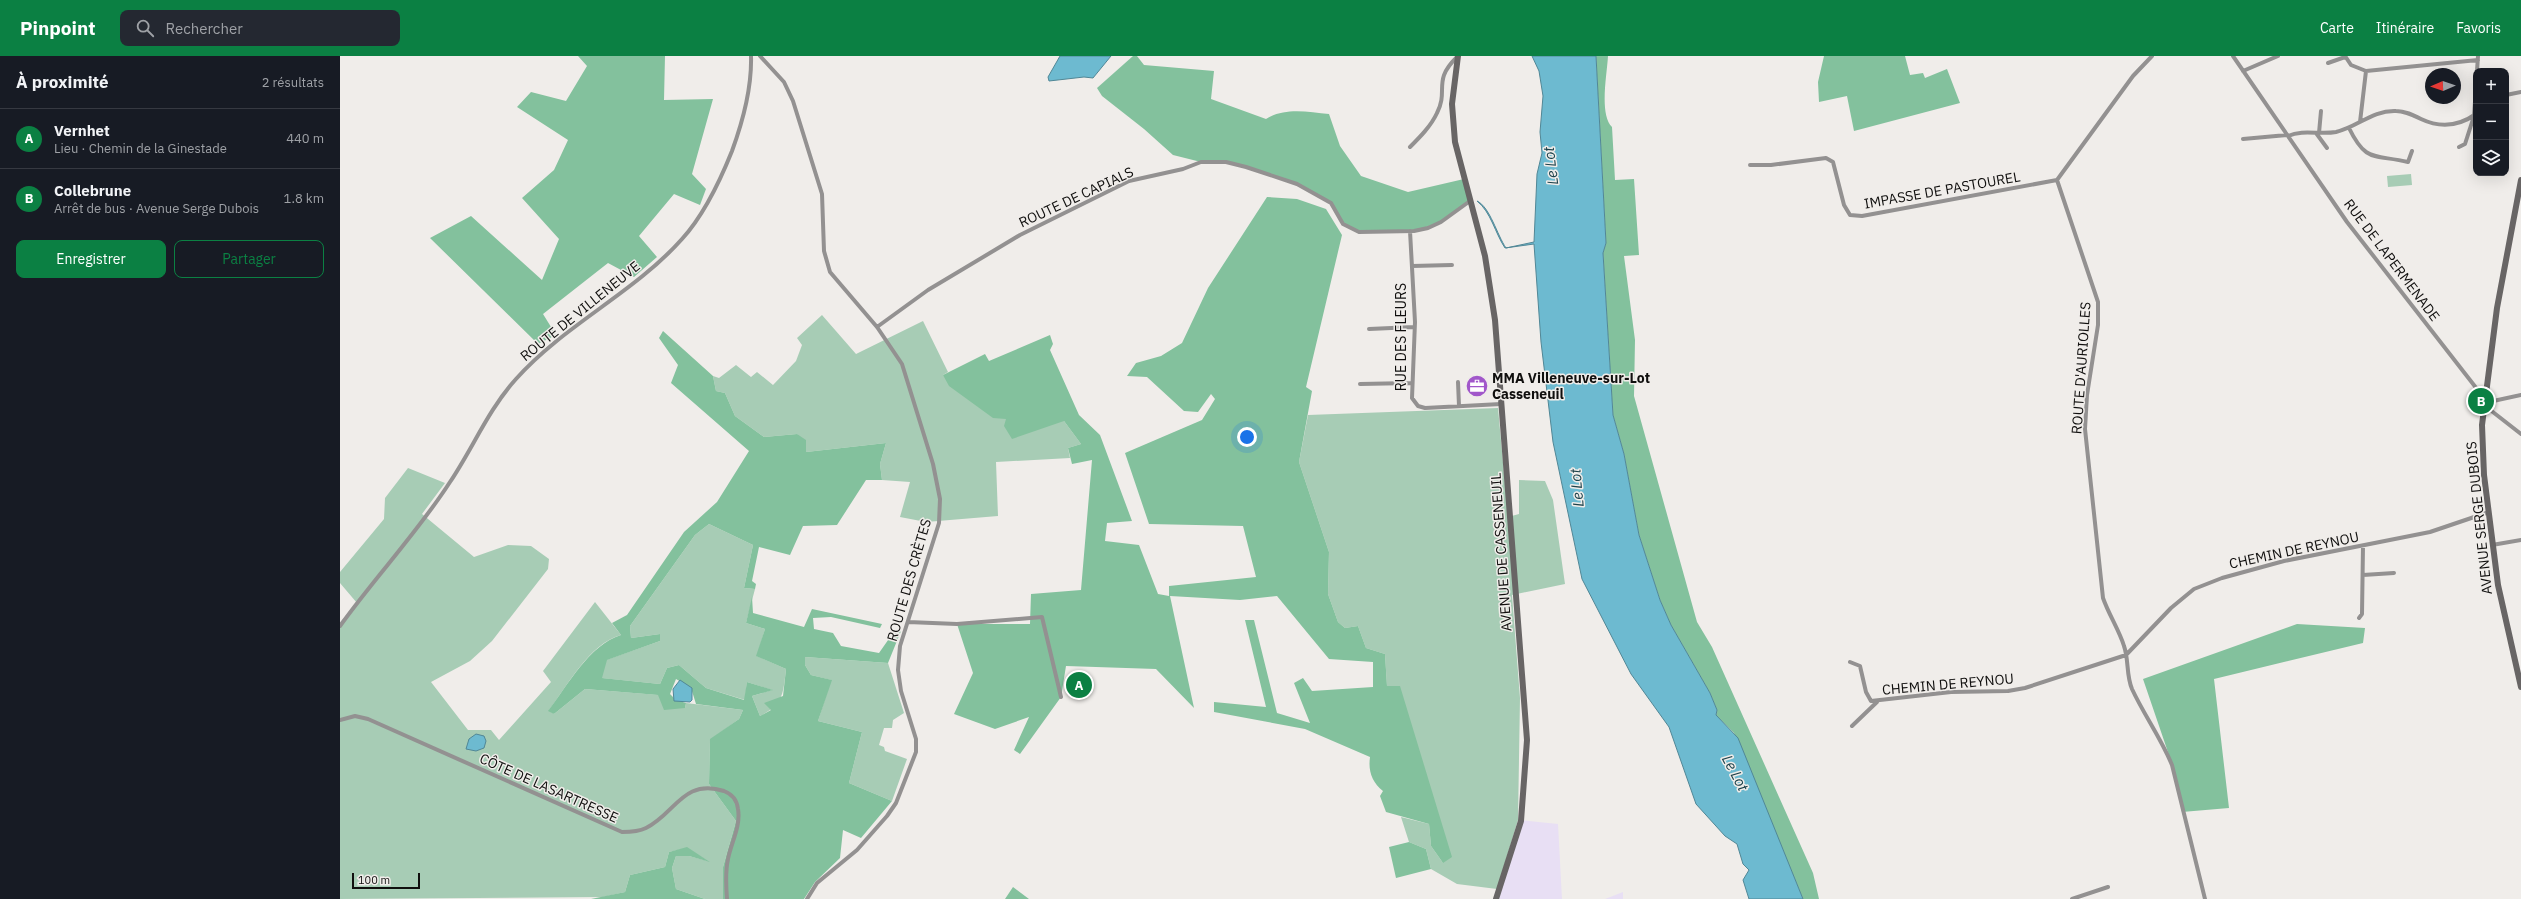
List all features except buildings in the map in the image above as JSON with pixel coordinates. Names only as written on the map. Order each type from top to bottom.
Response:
[{"type":"main road","name":"AVENUE DE CASSENEUIL","points":[[1457,56],[1452,104],[1455,142],[1484,256],[1493,310],[1502,404],[1527,740],[1520,821],[1496,899]]},
{"type":"main road","name":"AVENUE SERGE DUBOIS","points":[[2521,180],[2501,282],[2485,394],[2482,446],[2492,545],[2505,622],[2521,687]]},
{"type":"street","name":"ROUTE DE VILLENEUVE","points":[[340,626],[449,484],[498,400],[516,378],[535,359],[656,264],[684,238],[696,222],[727,164],[737,137],[749,86],[751,56]]},
{"type":"street","name":"ROUTE DES CRÈTES","points":[[760,56],[784,82],[793,101],[822,194],[824,252],[830,272],[877,327],[902,364],[933,464],[940,499],[937,529],[900,646],[898,670],[901,691],[916,739],[916,752],[896,802],[887,816],[857,850],[817,883],[807,899]]},
{"type":"street","points":[[1410,147],[1422,135],[1438,113],[1441,82],[1446,67],[1457,56]]},
{"type":"street","points":[[2057,180],[2133,76],[2152,56]]},
{"type":"street","name":"RUE DE LAPERMENADE","points":[[2233,56],[2347,222],[2477,389],[2485,394]]},
{"type":"street","points":[[2243,71],[2278,56]]},
{"type":"street","points":[[2328,64],[2345,57],[2351,65],[2366,71],[2478,58],[2477,68]]},
{"type":"street","points":[[2360,122],[2366,71]]},
{"type":"street","points":[[2509,94],[2521,92]]},
{"type":"street","points":[[2321,111],[2318,133],[2327,148]]},
{"type":"street","points":[[2243,139],[2288,136],[2296,132],[2318,133],[2349,128],[2375,114],[2387,111],[2407,112],[2432,124],[2463,122],[2473,116]]},
{"type":"street","points":[[2459,147],[2465,144],[2473,121]]},
{"type":"street","points":[[2349,128],[2357,144],[2365,153],[2374,157],[2408,162],[2412,151]]},
{"type":"street","name":"IMPASSE DE PASTOUREL","points":[[1750,165],[1771,165],[1826,158],[1833,162],[1844,206],[1850,215],[1862,216],[2057,180]]},
{"type":"street","name":"ROUTE DE CAPIALS","points":[[877,327],[928,290],[1020,235],[1129,182],[1183,169],[1201,162],[1226,162],[1297,184],[1331,203],[1343,224],[1359,232],[1410,231],[1441,222],[1470,201]]},
{"type":"street","name":"ROUTE D'AURIOLLES","points":[[2057,180],[2097,294],[2098,325],[2087,395],[2084,429],[2103,598],[2126,655],[2128,679],[2132,690],[2164,744],[2172,766],[2206,899]]},
{"type":"street","name":"RUE DES FLEURS","points":[[1410,231],[1414,327],[1411,383],[1412,398],[1418,406],[1425,408],[1502,404]]},
{"type":"street","points":[[1412,266],[1452,265]]},
{"type":"street","points":[[1369,328],[1414,327]]},
{"type":"street","points":[[1458,382],[1459,406]]},
{"type":"street","points":[[1360,384],[1411,383]]},
{"type":"street","points":[[2484,406],[2521,395]]},
{"type":"street","points":[[2484,406],[2521,434]]},
{"type":"street","name":"CHEMIN DE REYNOU","points":[[1850,662],[1860,666],[1868,698],[1871,701],[1877,702],[1951,692],[2008,691],[2126,655],[2171,608],[2194,589],[2255,567],[2430,532],[2489,512]]},
{"type":"street","points":[[2492,545],[2521,540]]},
{"type":"street","points":[[2359,618],[2362,614],[2363,546]]},
{"type":"street","points":[[2363,575],[2394,573]]},
{"type":"street","points":[[908,622],[957,624],[1042,617],[1061,697]]},
{"type":"street","points":[[1852,726],[1877,702]]},
{"type":"street","name":"CÔTE DE LASARTRESSE","points":[[340,720],[355,716],[368,719],[622,832],[633,832],[646,828],[684,796],[696,790],[710,788],[727,792],[737,802],[739,816],[726,868],[727,899]]},
{"type":"street","points":[[2072,899],[2108,887]]},
{"type":"shaded area","points":[[1518,820],[1558,824],[1562,899],[1494,899]]},
{"type":"shaded area","points":[[1623,892],[1623,899],[1605,899]]},
{"type":"green space","points":[[578,56],[665,56],[664,100],[713,99],[692,174],[706,189],[700,205],[674,194],[639,236],[657,257],[634,277],[608,263],[543,314],[556,335],[538,344],[430,238],[471,216],[542,280],[559,239],[522,198],[554,170],[568,140],[517,107],[531,92],[566,101],[587,66]]},
{"type":"green space","points":[[1133,56],[1137,56],[1144,65],[1214,71],[1211,99],[1266,119],[1273,115],[1297,111],[1329,114],[1340,146],[1361,176],[1408,192],[1464,179],[1470,201],[1441,222],[1414,231],[1359,232],[1343,224],[1331,203],[1297,184],[1226,162],[1201,162],[1173,155],[1144,129],[1102,96],[1097,88]]},
{"type":"green space","points":[[1596,56],[1608,56],[1605,83],[1605,104],[1608,121],[1612,127],[1615,180],[1634,179],[1639,255],[1624,256],[1635,340],[1634,396],[1697,622],[1712,647],[1813,873],[1819,899],[1803,899],[1734,733],[1716,715],[1717,710],[1710,693],[1671,625],[1660,600],[1639,535],[1624,454],[1613,415],[1603,253],[1606,243]]},
{"type":"green space","points":[[1824,56],[1905,56],[1910,75],[1923,73],[1925,78],[1947,69],[1960,103],[1854,131],[1847,96],[1819,102],[1818,82]]},
{"type":"green space","points":[[2411,174],[2412,185],[2388,187],[2387,176]]},
{"type":"green space","points":[[1267,197],[1297,199],[1326,209],[1342,235],[1306,387],[1312,391],[1299,462],[1329,552],[1328,594],[1338,622],[1345,628],[1358,626],[1366,648],[1385,654],[1387,686],[1400,686],[1452,857],[1443,863],[1431,846],[1429,824],[1386,812],[1380,796],[1383,791],[1376,784],[1370,772],[1370,757],[1305,729],[1214,712],[1214,702],[1266,707],[1245,620],[1254,620],[1277,713],[1310,723],[1294,683],[1303,678],[1312,691],[1373,687],[1373,662],[1329,659],[1277,596],[1240,600],[1170,596],[1194,708],[1156,669],[1066,666],[1061,697],[1020,754],[1014,750],[1029,717],[995,729],[954,714],[973,673],[957,624],[1030,624],[1031,594],[1081,590],[1092,460],[1072,464],[1068,448],[1081,444],[1064,421],[1012,439],[1004,426],[1006,419],[993,418],[949,386],[943,375],[985,354],[989,361],[1050,335],[1053,344],[1050,350],[1079,415],[1100,435],[1132,521],[1107,523],[1105,541],[1139,545],[1158,594],[1169,596],[1169,586],[1256,577],[1243,526],[1149,524],[1125,453],[1202,420],[1215,399],[1211,394],[1198,412],[1184,411],[1147,377],[1127,376],[1136,363],[1161,356],[1182,343],[1208,288]]},
{"type":"green space","points":[[822,315],[856,354],[923,321],[948,372],[943,375],[1007,418],[1064,421],[1081,444],[1068,448],[1070,458],[996,462],[998,516],[926,522],[900,517],[910,482],[882,480],[880,464],[886,443],[806,452],[797,434],[764,437],[735,416],[725,393],[716,391],[713,376],[719,378],[736,365],[751,377],[757,372],[773,385],[796,361],[802,345],[797,338]]},
{"type":"green space","points":[[663,331],[713,376],[716,391],[725,393],[735,416],[764,437],[797,434],[806,440],[806,452],[886,443],[880,464],[882,480],[866,480],[837,525],[803,526],[790,555],[759,547],[752,581],[756,584],[755,589],[744,588],[753,545],[709,524],[695,535],[630,626],[631,638],[660,634],[660,641],[607,660],[602,678],[660,684],[667,668],[679,665],[706,688],[744,700],[747,682],[773,690],[752,696],[760,716],[771,710],[764,703],[783,696],[786,669],[756,656],[765,629],[746,623],[752,597],[753,613],[804,627],[812,609],[882,624],[880,628],[831,617],[813,618],[814,629],[833,633],[841,646],[879,653],[893,633],[901,631],[888,663],[805,657],[805,665],[811,675],[832,680],[818,721],[862,732],[849,783],[892,801],[861,838],[843,830],[840,858],[815,882],[804,899],[723,899],[723,867],[736,821],[709,784],[710,739],[739,719],[743,710],[696,704],[691,688],[676,679],[670,694],[676,700],[686,703],[685,708],[664,710],[658,695],[585,689],[554,714],[548,711],[571,678],[589,657],[609,640],[621,635],[612,623],[627,615],[684,532],[717,502],[749,451],[671,383],[678,365],[659,338]]},
{"type":"green space","points":[[1498,408],[1508,517],[1519,514],[1519,480],[1545,481],[1553,500],[1565,584],[1512,595],[1520,698],[1518,820],[1497,889],[1457,884],[1431,869],[1426,849],[1409,842],[1401,817],[1429,824],[1431,846],[1443,863],[1387,686],[1385,654],[1366,648],[1358,626],[1345,628],[1338,622],[1328,594],[1329,552],[1299,462],[1308,415]]},
{"type":"green space","points":[[408,468],[445,483],[422,514],[474,557],[508,545],[531,546],[549,559],[548,569],[492,641],[470,661],[431,682],[468,730],[491,730],[499,740],[551,682],[543,671],[595,602],[621,635],[609,640],[599,647],[580,666],[549,710],[554,714],[585,689],[659,695],[685,708],[686,703],[743,710],[739,719],[710,740],[709,784],[736,821],[723,867],[723,899],[705,899],[676,889],[672,868],[676,856],[689,856],[708,861],[687,848],[669,852],[665,867],[630,875],[625,892],[603,897],[340,899],[340,623],[357,603],[340,583],[340,572],[384,519],[385,498]]},
{"type":"green space","points":[[709,524],[753,545],[744,588],[755,589],[746,623],[765,629],[757,656],[786,669],[781,697],[774,707],[760,716],[752,696],[772,690],[747,682],[745,700],[706,688],[679,665],[667,668],[660,684],[601,678],[606,660],[660,641],[660,634],[631,638],[630,626],[695,535]]},
{"type":"green space","points":[[2297,624],[2365,628],[2363,643],[2214,679],[2229,808],[2182,812],[2171,761],[2143,679]]},
{"type":"green space","points":[[805,657],[888,663],[904,713],[893,720],[892,728],[884,728],[879,745],[884,747],[885,751],[907,759],[892,801],[849,783],[862,732],[818,721],[831,680],[811,675],[805,665]]},
{"type":"green space","points":[[1409,842],[1426,849],[1431,869],[1396,878],[1389,847]]},
{"type":"green space","points":[[687,847],[710,862],[689,856],[676,856],[672,868],[676,889],[705,899],[591,899],[625,892],[630,875],[665,867],[669,852]]},
{"type":"green space","points":[[1013,887],[1029,899],[1005,899]]},
{"type":"water","points":[[1060,56],[1111,56],[1093,78],[1084,77],[1049,81],[1048,77]]},
{"type":"water","name":"Le Lot","points":[[1532,56],[1596,56],[1606,243],[1603,253],[1613,415],[1624,454],[1639,535],[1660,600],[1671,625],[1710,693],[1717,710],[1716,715],[1738,738],[1803,899],[1749,899],[1743,880],[1749,870],[1743,864],[1737,844],[1725,836],[1696,804],[1669,727],[1631,674],[1582,579],[1553,442],[1541,342],[1534,244],[1508,248],[1534,242],[1537,174],[1542,153],[1540,132],[1543,96],[1539,71]]},
{"type":"water","points":[[1477,201],[1482,204],[1490,215],[1506,248],[1486,211]]},
{"type":"water","points":[[680,680],[692,688],[692,700],[690,702],[674,701],[673,689]]},
{"type":"water","points":[[476,734],[484,736],[486,741],[484,748],[476,751],[466,749],[469,739]]},
{"type":"place","name":"MMA Villeneuve-sur-Lot Casseneuil","points":[[1477,386]]},
{"type":"place","name":"Collebrune","points":[[2481,401]]},
{"type":"place","name":"Vernhet","points":[[1079,685]]}]
